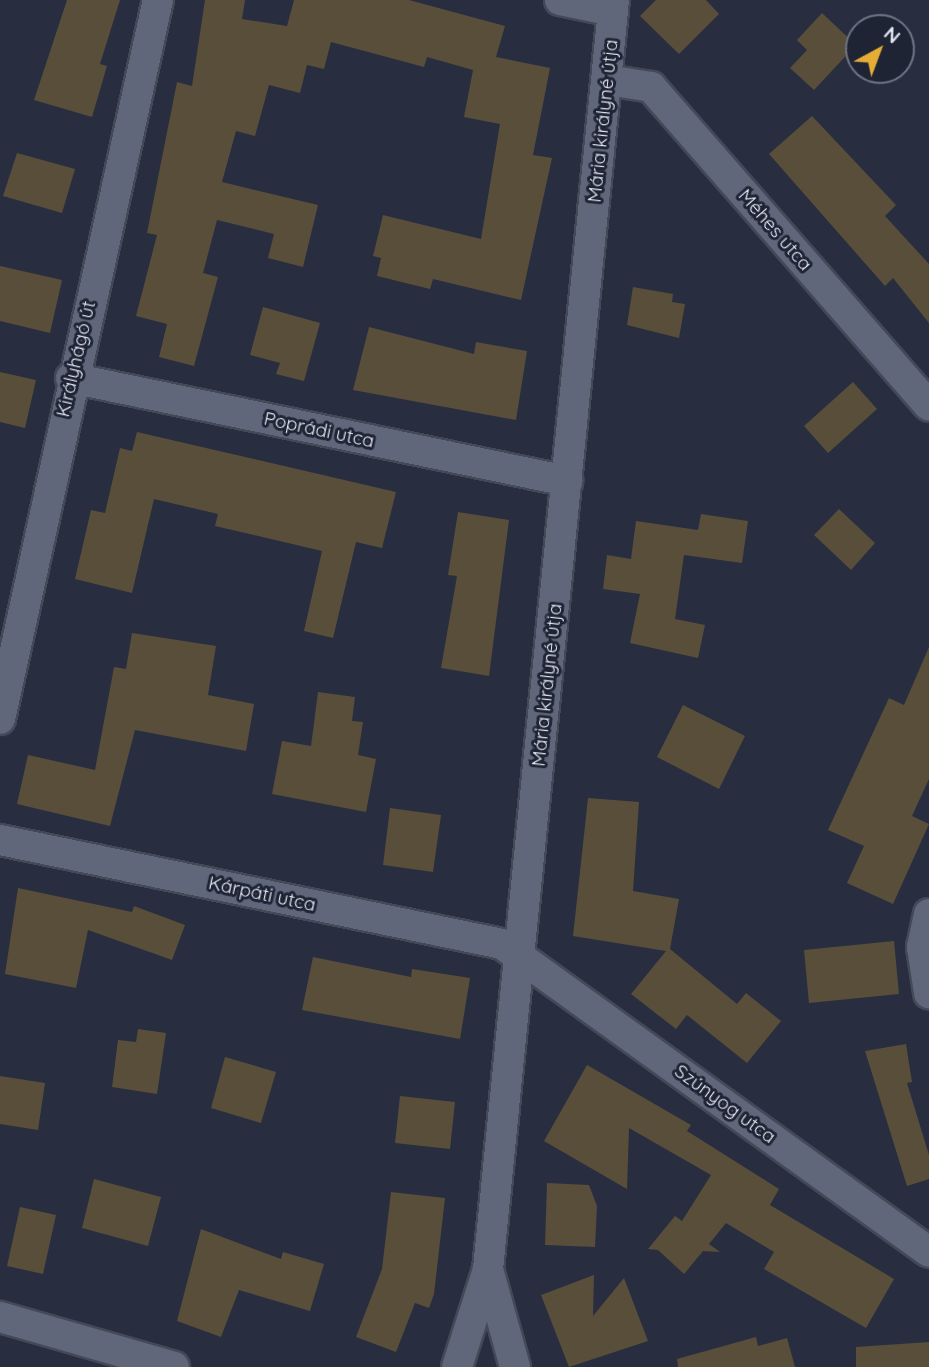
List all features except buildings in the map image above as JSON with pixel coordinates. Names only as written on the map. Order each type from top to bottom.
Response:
[{"type":"street","name":"Királyhágó út","points":[[0,719],[71,378],[158,0]]},
{"type":"street","points":[[559,0],[614,5]]},
{"type":"street","name":"Mária királyné útja","points":[[515,1367],[488,1269],[614,5]]},
{"type":"street","name":"Méhes utca","points":[[607,80],[651,87],[929,406]]},
{"type":"street","name":"Poprádi utca","points":[[71,378],[567,481]]},
{"type":"street","name":"Kárpáti utca","points":[[0,840],[502,944],[521,956]]},
{"type":"street","points":[[929,914],[922,947],[929,993]]},
{"type":"street","name":"Szúnyog utca","points":[[521,956],[929,1252]]},
{"type":"street","points":[[457,1367],[488,1269]]},
{"type":"street","points":[[0,1317],[174,1367]]}]
